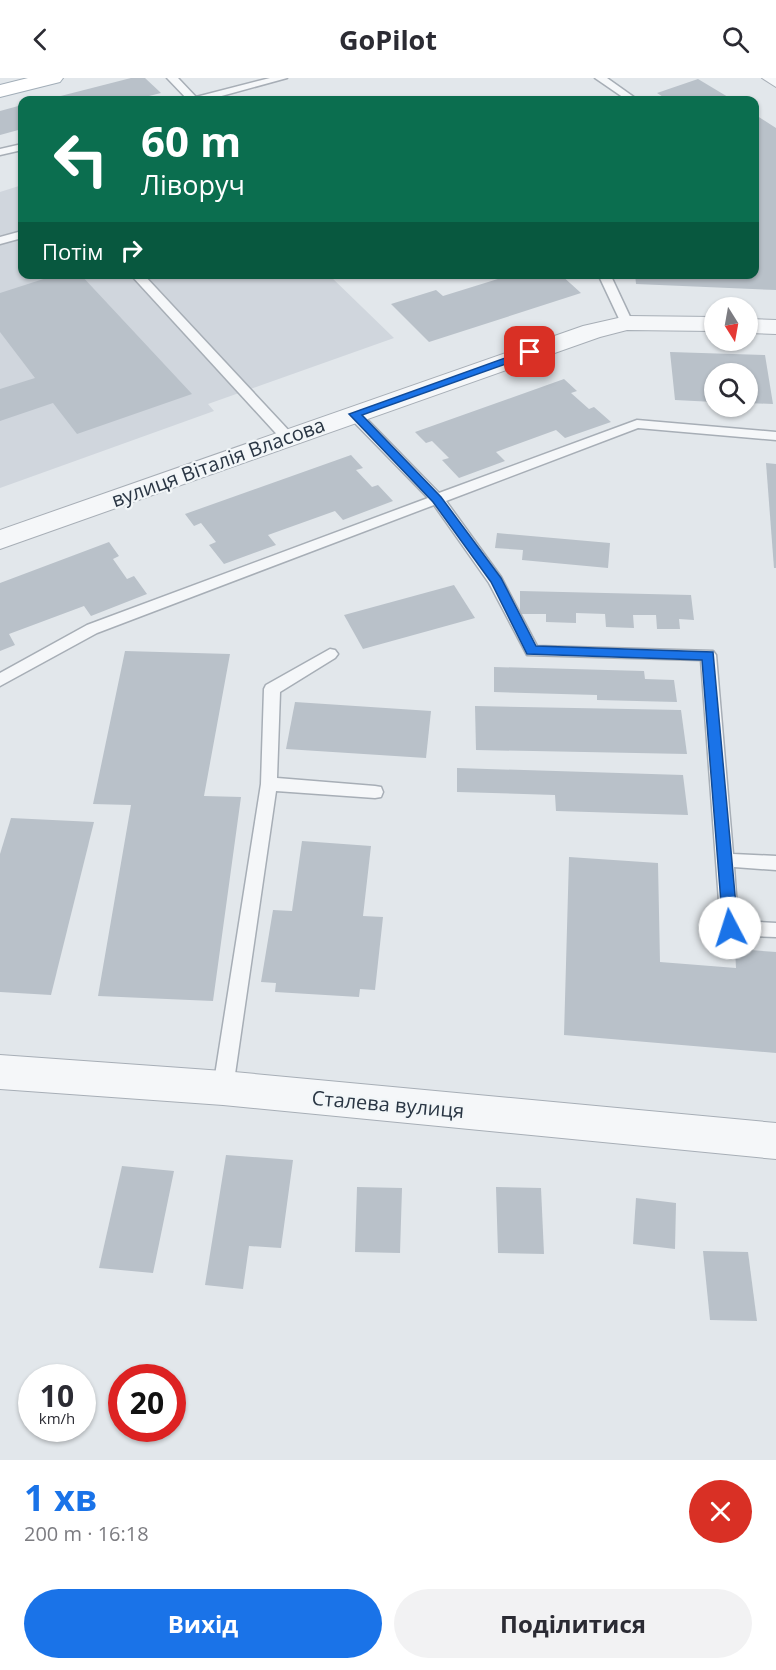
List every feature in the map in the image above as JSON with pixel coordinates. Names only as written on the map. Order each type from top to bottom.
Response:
[{"type":"main road","points":[[0,91],[53,78]]},
{"type":"street","points":[[770,78],[776,82]]},
{"type":"street","name":"вулиця Віталія Власова","points":[[0,540],[552,344],[627,323],[704,324]]},
{"type":"street","points":[[758,326],[776,327]]},
{"type":"street","name":"Сталева вулиця","points":[[0,1071],[223,1088],[776,1141]]},
{"type":"lane","points":[[172,78],[191,96]]},
{"type":"lane","points":[[211,96],[282,78]]},
{"type":"lane","points":[[600,78],[627,96]]},
{"type":"lane","points":[[0,153],[18,148]]},
{"type":"lane","points":[[0,241],[18,235]]},
{"type":"lane","points":[[141,279],[288,438]]},
{"type":"lane","points":[[605,279],[627,323]]},
{"type":"lane","points":[[354,414],[437,499],[496,581],[532,651],[708,655],[730,928],[776,930]]},
{"type":"lane","points":[[0,680],[92,629],[637,424],[776,436]]},
{"type":"lane","points":[[223,1088],[269,784],[272,689],[330,654]]},
{"type":"lane","points":[[269,784],[375,792]]},
{"type":"lane","points":[[725,860],[776,863]]},
{"type":"shaded area","points":[[18,186],[18,279],[333,279],[394,338],[208,404],[214,411],[0,488],[0,192]]},
{"type":"building","points":[[131,78],[145,78],[161,93],[149,96],[61,96]]},
{"type":"building","points":[[698,79],[726,96],[662,96],[657,93]]},
{"type":"building","points":[[18,106],[18,130],[0,135],[0,111]]},
{"type":"building","points":[[759,117],[776,128],[776,290],[636,284],[636,279],[759,279]]},
{"type":"building","points":[[43,279],[85,279],[192,394],[77,434],[53,403],[0,421],[0,389],[35,378],[0,332],[0,293]]},
{"type":"building","points":[[498,279],[566,279],[581,293],[429,342],[391,304],[436,290],[443,296]]},
{"type":"building","points":[[670,352],[765,355],[773,404],[758,403],[758,363],[704,363],[704,401],[675,400]]},
{"type":"building","points":[[564,379],[577,391],[571,393],[589,409],[594,407],[611,422],[565,438],[556,430],[496,452],[505,461],[459,478],[442,460],[449,458],[432,441],[426,443],[415,432]]},
{"type":"building","points":[[351,455],[363,468],[356,470],[372,487],[378,485],[393,501],[343,520],[335,511],[268,535],[276,545],[224,564],[209,545],[216,542],[201,523],[194,526],[185,514]]},
{"type":"building","points":[[766,463],[776,464],[776,568],[774,568]]},
{"type":"building","points":[[497,533],[610,543],[608,568],[522,560],[523,550],[495,548]]},
{"type":"building","points":[[109,542],[119,556],[113,559],[127,579],[134,576],[147,594],[91,616],[84,606],[9,634],[15,645],[0,651],[0,583]]},
{"type":"building","points":[[454,585],[475,618],[363,649],[344,615]]},
{"type":"building","points":[[520,591],[691,595],[694,620],[679,619],[680,629],[657,629],[656,615],[633,615],[634,628],[606,627],[605,614],[576,613],[576,623],[546,622],[546,614],[520,614]]},
{"type":"building","points":[[125,651],[230,654],[204,796],[241,797],[213,1001],[98,996],[131,805],[93,804]]},
{"type":"building","points":[[494,667],[644,671],[645,679],[674,680],[677,702],[597,700],[597,695],[494,692]]},
{"type":"building","points":[[295,702],[431,711],[426,758],[286,749]]},
{"type":"building","points":[[475,706],[681,710],[687,754],[476,750]]},
{"type":"building","points":[[457,768],[683,775],[688,815],[556,811],[555,795],[457,792]]},
{"type":"building","points":[[11,818],[94,822],[51,995],[0,992],[0,854]]},
{"type":"building","points":[[302,841],[371,846],[363,916],[383,917],[375,990],[360,989],[359,997],[275,992],[276,983],[261,982],[273,910],[292,911]]},
{"type":"building","points":[[569,857],[658,863],[660,962],[736,968],[735,949],[776,952],[776,1053],[564,1035]]},
{"type":"building","points":[[226,1155],[293,1160],[281,1248],[249,1246],[243,1289],[205,1285]]},
{"type":"building","points":[[122,1166],[174,1171],[153,1273],[99,1268]]},
{"type":"building","points":[[357,1187],[402,1188],[400,1253],[355,1252]]},
{"type":"building","points":[[496,1187],[541,1188],[544,1254],[498,1253]]},
{"type":"building","points":[[636,1198],[676,1203],[675,1249],[633,1244]]},
{"type":"building","points":[[703,1251],[748,1252],[757,1321],[710,1320]]},
{"type":"route","points":[[530,352],[354,414],[437,499],[496,581],[532,651],[708,655],[730,928]]}]
